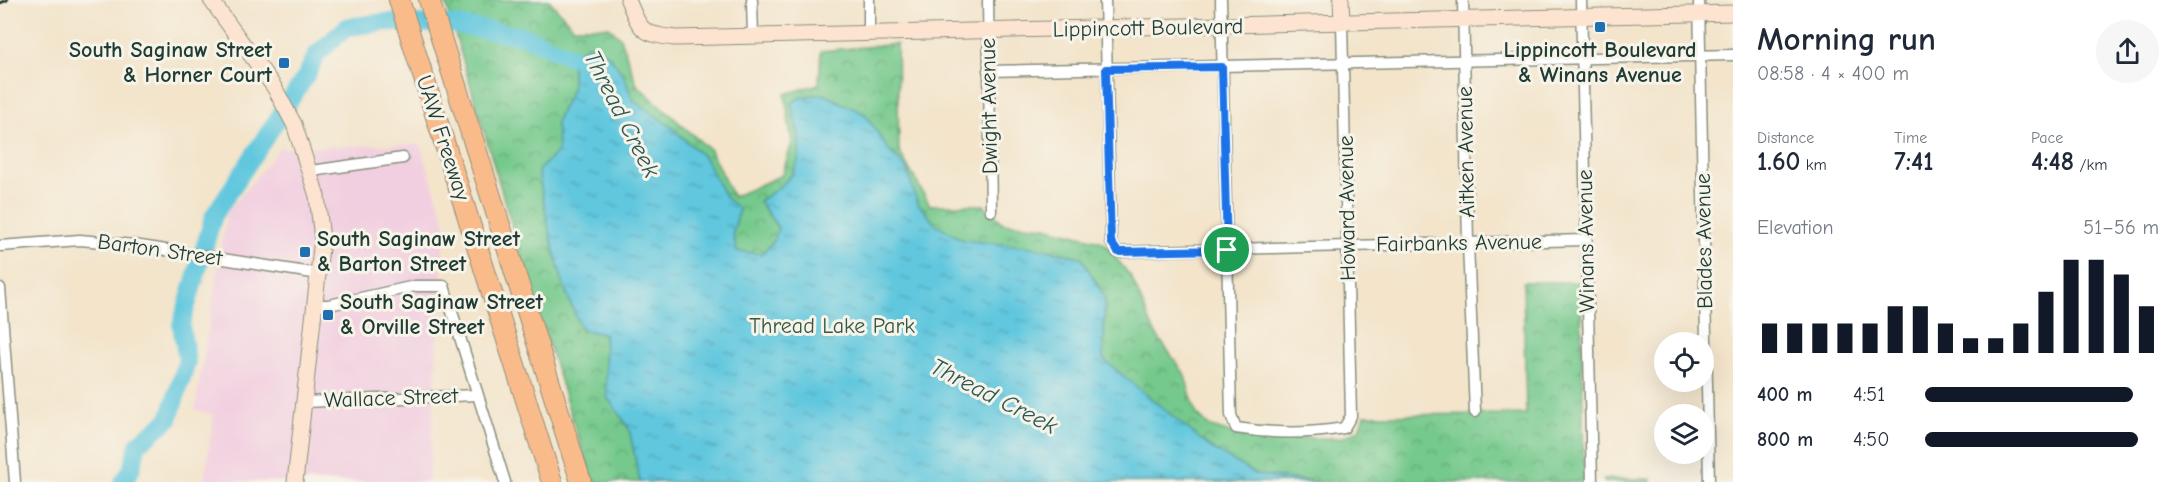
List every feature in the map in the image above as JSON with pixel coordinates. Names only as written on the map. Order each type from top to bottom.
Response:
[{"type":"highway","name":"UAW Freeway","points":[[433,13],[581,482]]},
{"type":"highway","name":"UAW Freeway","points":[[404,14],[552,482]]},
{"type":"street","points":[[211,0],[274,87],[294,124],[311,171],[321,218],[319,274],[295,482]]},
{"type":"street","name":"Lippincott Boulevard","points":[[628,0],[639,26],[648,35],[675,38],[1464,21],[1581,17],[1699,7],[1733,13]]},
{"type":"street","points":[[752,0],[753,37]]},
{"type":"street","points":[[869,0],[869,33]]},
{"type":"street","name":"Dwight Avenue","points":[[988,0],[991,211]]},
{"type":"street","points":[[1105,0],[1106,69]]},
{"type":"street","points":[[1221,0],[1227,250]]},
{"type":"street","name":"Howard Avenue","points":[[1227,250],[1231,415],[1236,428],[1258,431],[1316,432],[1344,428],[1351,416],[1341,0]]},
{"type":"street","name":"Aitken Avenue","points":[[1463,0],[1474,412]]},
{"type":"street","name":"Winans Avenue","points":[[1581,0],[1592,482]]},
{"type":"street","name":"Blades Avenue","points":[[1699,7],[1709,482]]},
{"type":"street","name":"Lippincott Boulevard","points":[[988,71],[1733,55]]},
{"type":"street","name":"Fairbanks Avenue","points":[[1106,69],[1111,242],[1118,252],[1585,240]]},
{"type":"street","points":[[311,171],[403,158]]},
{"type":"street","name":"Barton Street","points":[[0,246],[80,240],[215,257],[319,274]]},
{"type":"street","points":[[315,305],[329,305],[415,286],[444,286],[505,482]]},
{"type":"street","points":[[0,288],[15,482]]},
{"type":"street","name":"Wallace Street","points":[[304,402],[477,395]]},
{"type":"shaded area","points":[[420,144],[445,223],[429,482],[204,481],[214,415],[195,410],[227,213],[280,148]]},
{"type":"green space","name":"Thread Lake Park","points":[[445,0],[549,0],[573,27],[609,27],[620,37],[637,85],[710,150],[733,197],[782,175],[792,143],[785,94],[819,84],[821,51],[897,44],[899,151],[930,205],[984,205],[1003,223],[1045,227],[1103,242],[1131,277],[1155,333],[1184,373],[1196,413],[1209,426],[1239,436],[1340,438],[1359,430],[1364,415],[1526,414],[1523,282],[1581,282],[1584,482],[592,482],[523,263]]},
{"type":"green space","points":[[1604,479],[1651,479],[1651,482],[1604,482]]},
{"type":"water","name":"Thread Lake Park","points":[[587,45],[608,54],[624,76],[633,100],[670,126],[705,158],[726,198],[739,209],[733,234],[737,251],[761,254],[774,241],[778,228],[759,201],[786,181],[798,161],[799,137],[791,104],[801,97],[823,94],[865,114],[889,150],[907,169],[917,202],[935,224],[963,240],[1031,247],[1081,257],[1105,297],[1103,359],[1211,448],[1257,475],[1316,482],[640,482],[629,428],[607,397],[604,334],[582,330],[573,311],[554,252],[538,171],[558,151],[556,122],[572,89],[572,57]]},
{"type":"waterway","name":"Thread Creek","points":[[123,482],[131,470],[138,444],[169,419],[187,361],[181,325],[214,215],[306,76],[317,54],[347,27],[385,22],[456,25],[523,36],[572,57]]},
{"type":"railway","points":[[0,3],[7,0]]},
{"type":"place","name":"Lippincott Boulevard & Winans Avenue","points":[[1600,27]]},
{"type":"place","name":"South Saginaw Street & Horner Court","points":[[284,63]]},
{"type":"place","name":"South Saginaw Street & Barton Street","points":[[305,252]]},
{"type":"place","name":"South Saginaw Street & Orville Street","points":[[328,315]]},
{"type":"route","points":[[1222,67],[1227,250],[1118,252],[1111,242],[1106,69],[1222,67]]}]
